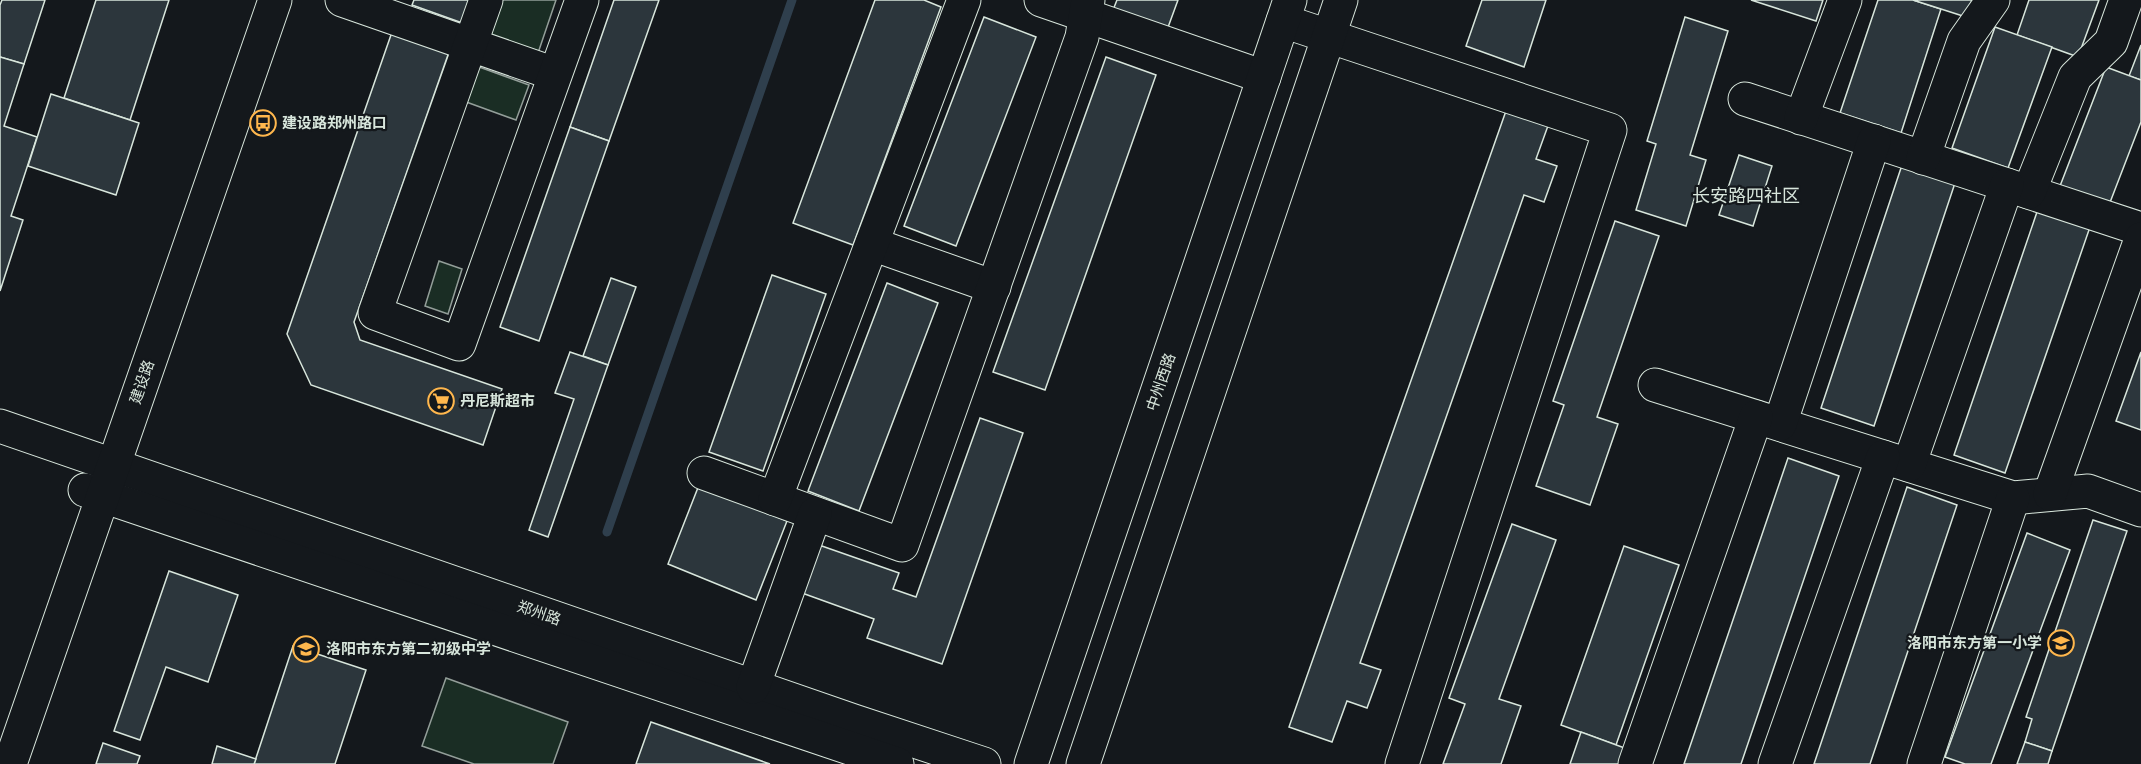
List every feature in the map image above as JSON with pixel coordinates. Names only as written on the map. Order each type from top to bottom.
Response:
[{"type":"street","name":"建设路","points":[[10,764],[99,477],[257,0]]},
{"type":"street","name":"建设路","points":[[0,736],[99,477],[275,0]]},
{"type":"street","points":[[342,0],[555,74]]},
{"type":"street","points":[[486,0],[375,313],[459,344],[582,0]]},
{"type":"street","points":[[775,499],[964,0]]},
{"type":"street","points":[[1041,0],[1087,8],[1264,77]]},
{"type":"street","points":[[1083,764],[1341,0]]},
{"type":"street","points":[[1800,118],[1845,0]]},
{"type":"street","points":[[1923,158],[1964,41],[1993,0]]},
{"type":"street","points":[[1775,764],[1896,461],[2018,188],[2075,77],[2111,42],[2126,0]]},
{"type":"street","points":[[704,473],[902,545],[1082,37],[1087,8]]},
{"type":"street","points":[[1287,10],[1328,37],[1610,129],[1402,764]]},
{"type":"street","name":"中州西路","points":[[1031,764],[1287,10]]},
{"type":"street","points":[[1745,99],[2141,229]]},
{"type":"street","points":[[1635,764],[1874,141]]},
{"type":"street","points":[[2050,494],[2141,239]]},
{"type":"street","points":[[872,244],[994,287]]},
{"type":"street","points":[[1655,385],[2013,498],[2088,491],[2141,510]]},
{"type":"street","points":[[0,426],[99,477]]},
{"type":"street","name":"郑州路","points":[[99,477],[753,687],[984,764]]},
{"type":"street","name":"郑州路","points":[[99,477],[897,764]]},
{"type":"street","points":[[1924,764],[2013,498]]},
{"type":"street","points":[[753,687],[815,514]]},
{"type":"green space","points":[[502,0],[556,0],[537,56],[489,39]]},
{"type":"green space","points":[[471,64],[529,85],[516,120],[458,99]]},
{"type":"green space","points":[[439,261],[462,269],[448,314],[425,306]]},
{"type":"green space","points":[[446,678],[568,722],[553,764],[474,764],[422,746]]},
{"type":"building","points":[[2,0],[45,0],[24,64],[0,57],[0,5]]},
{"type":"building","points":[[96,0],[169,0],[130,120],[64,98]]},
{"type":"building","points":[[414,0],[477,0],[468,25],[412,5]]},
{"type":"building","points":[[614,0],[659,0],[609,141],[570,127]]},
{"type":"building","points":[[875,0],[924,0],[941,7],[853,245],[793,223]]},
{"type":"building","points":[[1117,0],[1178,0],[1167,30],[1113,10]]},
{"type":"building","points":[[1482,0],[1546,0],[1524,67],[1466,46]]},
{"type":"building","points":[[1751,0],[1823,0],[1816,21]]},
{"type":"building","points":[[1878,0],[1913,0],[1941,9],[1901,133],[1840,113]]},
{"type":"building","points":[[1913,0],[1972,0],[1966,17]]},
{"type":"building","points":[[2029,0],[2099,0],[2078,57],[2017,35]]},
{"type":"building","points":[[984,17],[1036,37],[956,246],[904,226]]},
{"type":"building","points":[[1685,17],[1728,31],[1690,155],[1706,160],[1686,226],[1636,210],[1656,144],[1647,141]]},
{"type":"building","points":[[1995,27],[2052,47],[2008,168],[1952,148]]},
{"type":"building","points":[[392,32],[449,52],[354,322],[360,340],[502,389],[483,445],[311,385],[287,334]]},
{"type":"building","points":[[2141,45],[2141,80],[2129,76]]},
{"type":"building","points":[[0,57],[24,64],[4,126],[37,137],[11,216],[23,220],[0,291]]},
{"type":"building","points":[[1106,57],[1156,75],[1045,390],[993,372]]},
{"type":"building","points":[[2106,67],[2141,80],[2141,122],[2109,205],[2060,186]]},
{"type":"building","points":[[51,94],[139,123],[116,195],[28,166]]},
{"type":"building","points":[[1507,108],[1549,123],[1536,159],[1557,166],[1544,202],[1524,195],[1360,663],[1381,670],[1367,708],[1347,701],[1332,742],[1289,727]]},
{"type":"building","points":[[570,127],[609,141],[539,341],[500,327]]},
{"type":"building","points":[[1739,155],[1772,166],[1753,226],[1719,215]]},
{"type":"building","points":[[1903,162],[1956,180],[1874,426],[1821,408]]},
{"type":"building","points":[[2038,209],[2090,227],[2005,473],[1954,455]]},
{"type":"building","points":[[1615,221],[1659,236],[1597,417],[1618,424],[1590,505],[1536,486],[1564,405],[1553,401]]},
{"type":"building","points":[[772,275],[826,294],[763,471],[709,452]]},
{"type":"building","points":[[611,278],[636,287],[608,365],[583,356]]},
{"type":"building","points":[[887,283],[938,303],[859,511],[808,491]]},
{"type":"building","points":[[570,352],[608,365],[548,537],[529,530],[574,399],[555,393]]},
{"type":"building","points":[[2141,352],[2141,430],[2116,421]]},
{"type":"building","points":[[980,418],[1023,433],[942,664],[867,638],[874,619],[802,593],[819,545],[899,573],[893,589],[916,597]]},
{"type":"building","points":[[1788,458],[1839,476],[1741,764],[1684,764]]},
{"type":"building","points":[[699,485],[787,521],[756,600],[668,564]]},
{"type":"building","points":[[1907,487],[1957,505],[1870,764],[1814,764]]},
{"type":"building","points":[[2093,520],[2127,531],[2052,751],[2025,742],[2032,719],[2026,717]]},
{"type":"building","points":[[1512,524],[1556,540],[1499,699],[1521,706],[1501,764],[1443,764],[1465,704],[1449,698]]},
{"type":"building","points":[[2027,533],[2070,550],[1991,764],[1965,764],[1945,757]]},
{"type":"building","points":[[1624,546],[1679,565],[1616,745],[1561,725]]},
{"type":"building","points":[[169,571],[238,595],[208,682],[166,667],[140,740],[114,731]]},
{"type":"building","points":[[293,646],[366,670],[335,764],[254,764]]},
{"type":"building","points":[[651,722],[770,764],[636,764]]},
{"type":"building","points":[[1581,732],[1630,750],[1626,764],[1570,764]]},
{"type":"building","points":[[2025,742],[2052,751],[2048,764],[2017,764]]},
{"type":"building","points":[[103,743],[140,756],[137,764],[96,764]]},
{"type":"building","points":[[217,746],[256,759],[254,764],[212,764]]},
{"type":"waterway","points":[[607,532],[792,0]]},
{"type":"place","name":"建设路郑州路口","points":[[263,123]]},
{"type":"place","name":"丹尼斯超市","points":[[441,401]]},
{"type":"place","name":"洛阳市东方第一小学","points":[[2061,643]]},
{"type":"place","name":"洛阳市东方第二初级中学","points":[[306,649]]},
{"type":"district","name":"长安路四社区","points":[[1746,196]]}]
